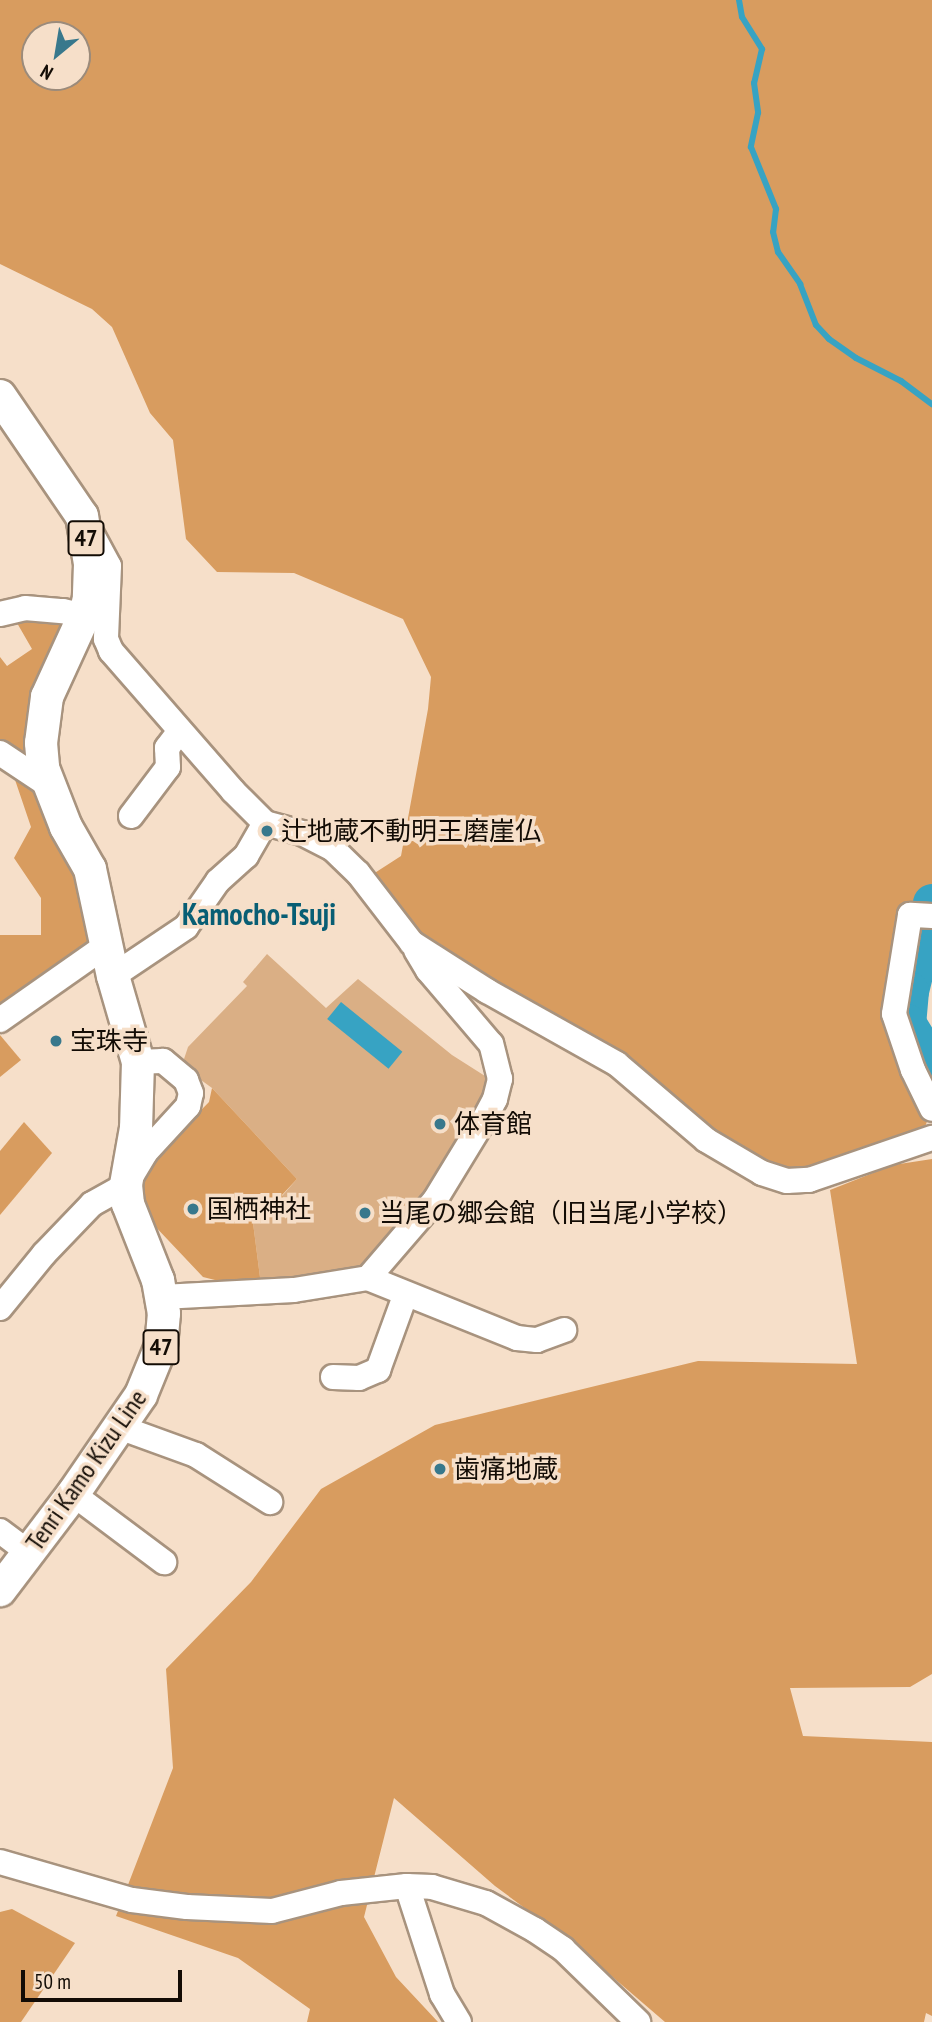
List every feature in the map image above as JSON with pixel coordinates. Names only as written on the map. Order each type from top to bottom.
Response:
[{"type":"main road","name":"Tenri Kamo Kizu Line","points":[[0,396],[82,516],[90,564],[89,599],[84,616],[47,697],[42,718],[43,768],[66,827],[90,869],[113,976],[138,1062],[136,1128],[126,1185],[128,1204],[162,1297],[163,1330],[156,1362],[141,1395],[73,1494],[0,1590]]},
{"type":"street","points":[[82,516],[109,566],[106,639],[111,651],[265,823],[302,833],[332,848],[358,873],[412,943],[428,970],[491,1044],[500,1079],[495,1099],[435,1200],[368,1279]]},
{"type":"street","points":[[0,614],[25,608],[63,611],[84,616]]},
{"type":"street","points":[[131,816],[168,767],[167,748],[180,731]]},
{"type":"street","points":[[0,753],[51,787]]},
{"type":"street","points":[[113,976],[186,927],[218,881],[246,856],[265,823]]},
{"type":"street","points":[[921,915],[894,1013],[913,1070],[932,1109]]},
{"type":"street","points":[[412,943],[487,991],[617,1064],[706,1140],[762,1173],[787,1181],[809,1180],[932,1138]]},
{"type":"street","points":[[0,1020],[108,944]]},
{"type":"street","points":[[0,1308],[44,1254],[92,1204],[126,1185],[145,1153],[188,1106],[191,1093],[186,1080],[163,1061],[138,1062]]},
{"type":"street","points":[[162,1297],[282,1291],[368,1279],[405,1296],[474,1318],[517,1338],[537,1340],[564,1330]]},
{"type":"street","points":[[334,1377],[359,1378],[378,1370],[405,1296]]},
{"type":"street","points":[[119,1427],[196,1455],[270,1502]]},
{"type":"street","points":[[73,1494],[164,1562]]},
{"type":"street","points":[[0,1531],[29,1553]]},
{"type":"street","points":[[0,1862],[132,1900],[187,1907],[271,1911],[341,1893],[407,1886],[443,1890],[486,1903],[511,1915],[563,1949],[638,2022]]},
{"type":"street","points":[[407,1886],[442,1994],[459,2022]]},
{"type":"shaded area","points":[[0,0],[932,0],[932,903],[920,901],[902,925],[890,1019],[931,1111],[923,1132],[807,1172],[765,1166],[417,937],[370,876],[401,856],[428,709],[431,677],[403,619],[294,573],[217,572],[186,539],[173,440],[150,413],[112,327],[92,309],[0,264]]},
{"type":"shaded area","points":[[62,615],[66,627],[32,764],[0,747],[0,657],[7,666],[32,649],[13,616]]},
{"type":"shaded area","points":[[11,768],[39,786],[79,873],[98,937],[0,1011],[0,935],[41,935],[41,898],[14,858],[31,827]]},
{"type":"shaded area","points":[[932,916],[932,973],[913,931]]},
{"type":"shaded area","points":[[267,954],[326,1008],[358,979],[452,1055],[496,1083],[485,1112],[375,1263],[350,1272],[261,1285],[252,1215],[282,1196],[297,1179],[212,1088],[190,1072],[184,1059],[188,1047],[247,986],[243,982]]},
{"type":"shaded area","points":[[0,1035],[21,1060],[0,1077]]},
{"type":"shaded area","points":[[212,1088],[297,1179],[282,1195],[286,1208],[252,1215],[261,1285],[223,1282],[203,1277],[151,1222],[143,1199],[141,1185],[152,1160],[209,1102]]},
{"type":"shaded area","points":[[24,1122],[52,1153],[0,1215],[0,1151]]},
{"type":"shaded area","points":[[932,1159],[932,1674],[910,1687],[790,1688],[803,1736],[932,1742],[932,2016],[926,2013],[924,2022],[665,2022],[580,1949],[495,1886],[394,1798],[364,1917],[396,1977],[438,2022],[307,2022],[310,2009],[238,1958],[116,1916],[173,1768],[166,1669],[251,1582],[321,1489],[435,1425],[698,1361],[857,1364],[830,1190],[893,1165]]},
{"type":"shaded area","points":[[12,1909],[75,1943],[21,2022],[0,2022],[0,1912]]},
{"type":"water","points":[[341,1002],[402,1052],[389,1069],[327,1019]]},
{"type":"waterway","points":[[739,0],[742,17],[762,49],[754,83],[758,113],[751,147],[776,209],[773,232],[778,252],[800,284],[816,325],[829,339],[856,358],[901,381],[932,404]]},
{"type":"waterway","points":[[932,903],[910,991],[907,1023],[932,1064]]},
{"type":"place","name":"辻地蔵不動明王磨崖仏","points":[[267,831]]},
{"type":"place","name":"宝珠寺","points":[[56,1041]]},
{"type":"place","name":"体育館","points":[[440,1124]]},
{"type":"place","name":"国栖神社","points":[[193,1209]]},
{"type":"place","name":"当尾の郷会館（旧当尾小学校）","points":[[365,1213]]},
{"type":"place","name":"歯痛地蔵","points":[[440,1469]]},
{"type":"district","name":"Kamocho-Tsuji","points":[[259,914]]}]
